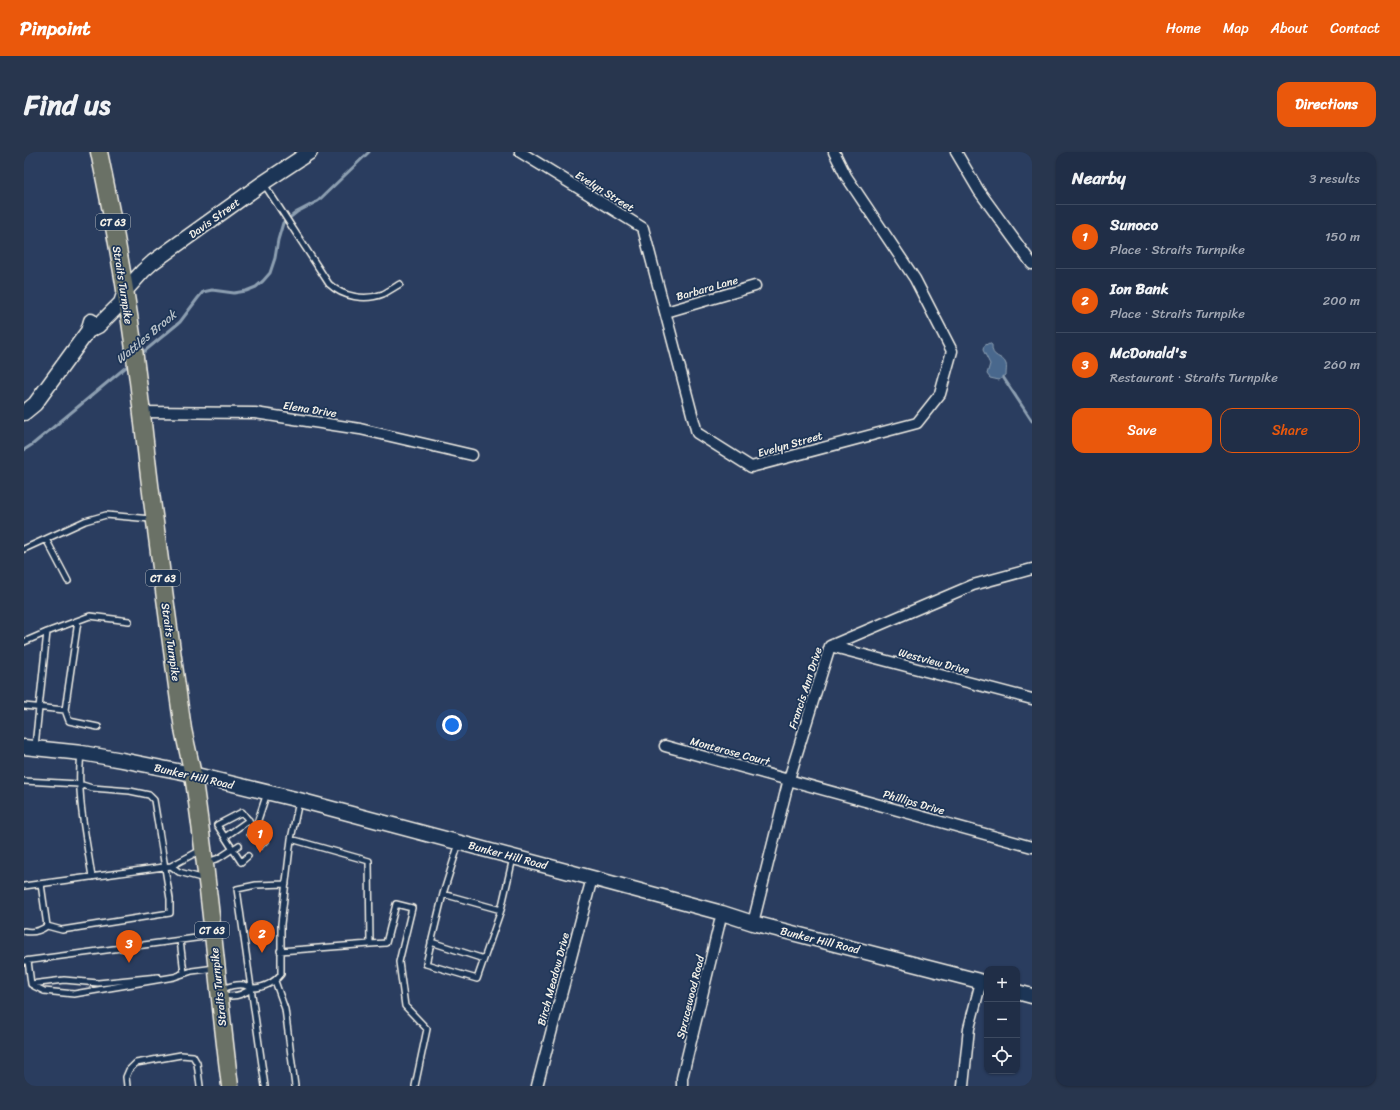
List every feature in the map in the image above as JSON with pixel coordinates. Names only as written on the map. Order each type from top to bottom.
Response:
[{"type":"main road","name":"Straits Turnpike","points":[[99,152],[125,291],[138,381],[154,519],[203,856],[230,1086]]},
{"type":"main road","name":"Davis Street","points":[[24,412],[35,404],[88,330],[98,326],[121,303],[125,291],[143,270],[263,183],[310,152]]},
{"type":"main road","name":"Bunker Hill Road","points":[[29,747],[82,753],[192,774],[299,800],[460,842],[722,913],[753,923],[984,982]]},
{"type":"main road","points":[[1020,993],[1032,996]]},
{"type":"street","name":"Evelyn Street","points":[[520,152],[643,228],[697,433],[751,467],[917,423],[940,394],[952,351],[915,279],[846,176],[834,152]]},
{"type":"street","points":[[956,152],[979,191],[1032,264]]},
{"type":"street","name":"Barbara Lane","points":[[666,312],[755,286]]},
{"type":"street","name":"Elena Drive","points":[[141,412],[255,413],[360,429],[472,455]]},
{"type":"street","name":"Francis Ann Drive","points":[[753,923],[789,779],[830,646],[973,585],[1032,569]]},
{"type":"street","name":"Westview Drive","points":[[830,646],[1032,699]]},
{"type":"street","name":"Monterose Court","points":[[665,746],[789,779]]},
{"type":"street","name":"Phillips Drive","points":[[789,779],[1032,847]]},
{"type":"street","name":"Birch Meadow Drive","points":[[537,1086],[592,878]]},
{"type":"street","name":"Sprucewood Road","points":[[682,1086],[682,1078],[722,913]]},
{"type":"street","points":[[963,1086],[969,1028],[984,982]]},
{"type":"lane","points":[[263,183],[328,284],[336,291],[356,297],[367,297],[383,294],[400,284]]},
{"type":"lane","points":[[24,549],[85,521],[106,515],[154,519]]},
{"type":"lane","points":[[46,539],[68,581]]},
{"type":"lane","points":[[24,642],[90,616],[128,621]]},
{"type":"lane","points":[[78,621],[65,710],[69,721],[98,727]]},
{"type":"lane","points":[[29,747],[38,708],[47,632]]},
{"type":"lane","points":[[24,706],[65,710]]},
{"type":"lane","points":[[82,753],[79,770],[79,784],[92,877]]},
{"type":"lane","points":[[24,781],[79,784],[92,788],[130,791],[149,795],[154,800],[170,900],[170,913],[62,930],[47,926]]},
{"type":"lane","points":[[250,834],[256,829],[267,793]]},
{"type":"lane","points":[[252,988],[244,994],[227,996],[219,993],[226,987],[243,985],[252,988],[259,987],[276,981],[281,974],[281,924],[291,839],[299,800]]},
{"type":"lane","points":[[248,856],[241,862],[217,825],[242,812],[265,841],[260,846]]},
{"type":"lane","points":[[225,838],[248,820]]},
{"type":"lane","points":[[291,839],[369,861],[370,944]]},
{"type":"lane","points":[[460,842],[444,894],[426,964],[477,979],[501,910],[513,857]]},
{"type":"lane","points":[[24,886],[170,866],[203,856],[219,858],[238,845]]},
{"type":"lane","points":[[170,866],[179,872],[206,879]]},
{"type":"lane","points":[[41,884],[47,926]]},
{"type":"lane","points":[[265,1086],[237,889],[256,885],[286,884]]},
{"type":"lane","points":[[444,894],[501,910]]},
{"type":"lane","points":[[280,951],[386,944],[396,904],[412,908],[399,962],[405,1006],[427,1029],[415,1086]]},
{"type":"lane","points":[[24,931],[29,932],[42,930],[47,926]]},
{"type":"lane","points":[[184,973],[174,977],[74,994],[36,988],[31,984],[26,961],[213,936]]},
{"type":"lane","points":[[180,940],[184,973]]},
{"type":"lane","points":[[431,942],[484,959]]},
{"type":"lane","points":[[31,984],[64,980],[98,983],[167,976],[216,968]]},
{"type":"lane","points":[[276,981],[285,1009],[295,1086]]},
{"type":"lane","points":[[127,1086],[126,1077],[129,1070],[136,1062],[180,1055],[193,1056],[197,1063],[200,1086]]},
{"type":"water","points":[[989,343],[992,345],[993,353],[1002,359],[1006,364],[1006,375],[999,380],[990,378],[987,374],[990,364],[983,350],[984,346]]},
{"type":"waterway","name":"Wattles Brook","points":[[140,355],[180,322],[203,292],[212,290],[234,293],[246,291],[256,287],[263,281],[270,273],[283,223],[297,212],[318,201],[369,152]]},
{"type":"waterway","name":"Wattles Brook","points":[[24,450],[131,363]]},
{"type":"waterway","points":[[1003,377],[1032,421]]},
{"type":"place","name":"Sunoco","points":[[260,853]]},
{"type":"place","name":"Ion Bank","points":[[262,953]]},
{"type":"place","name":"McDonald's","points":[[129,963]]}]
